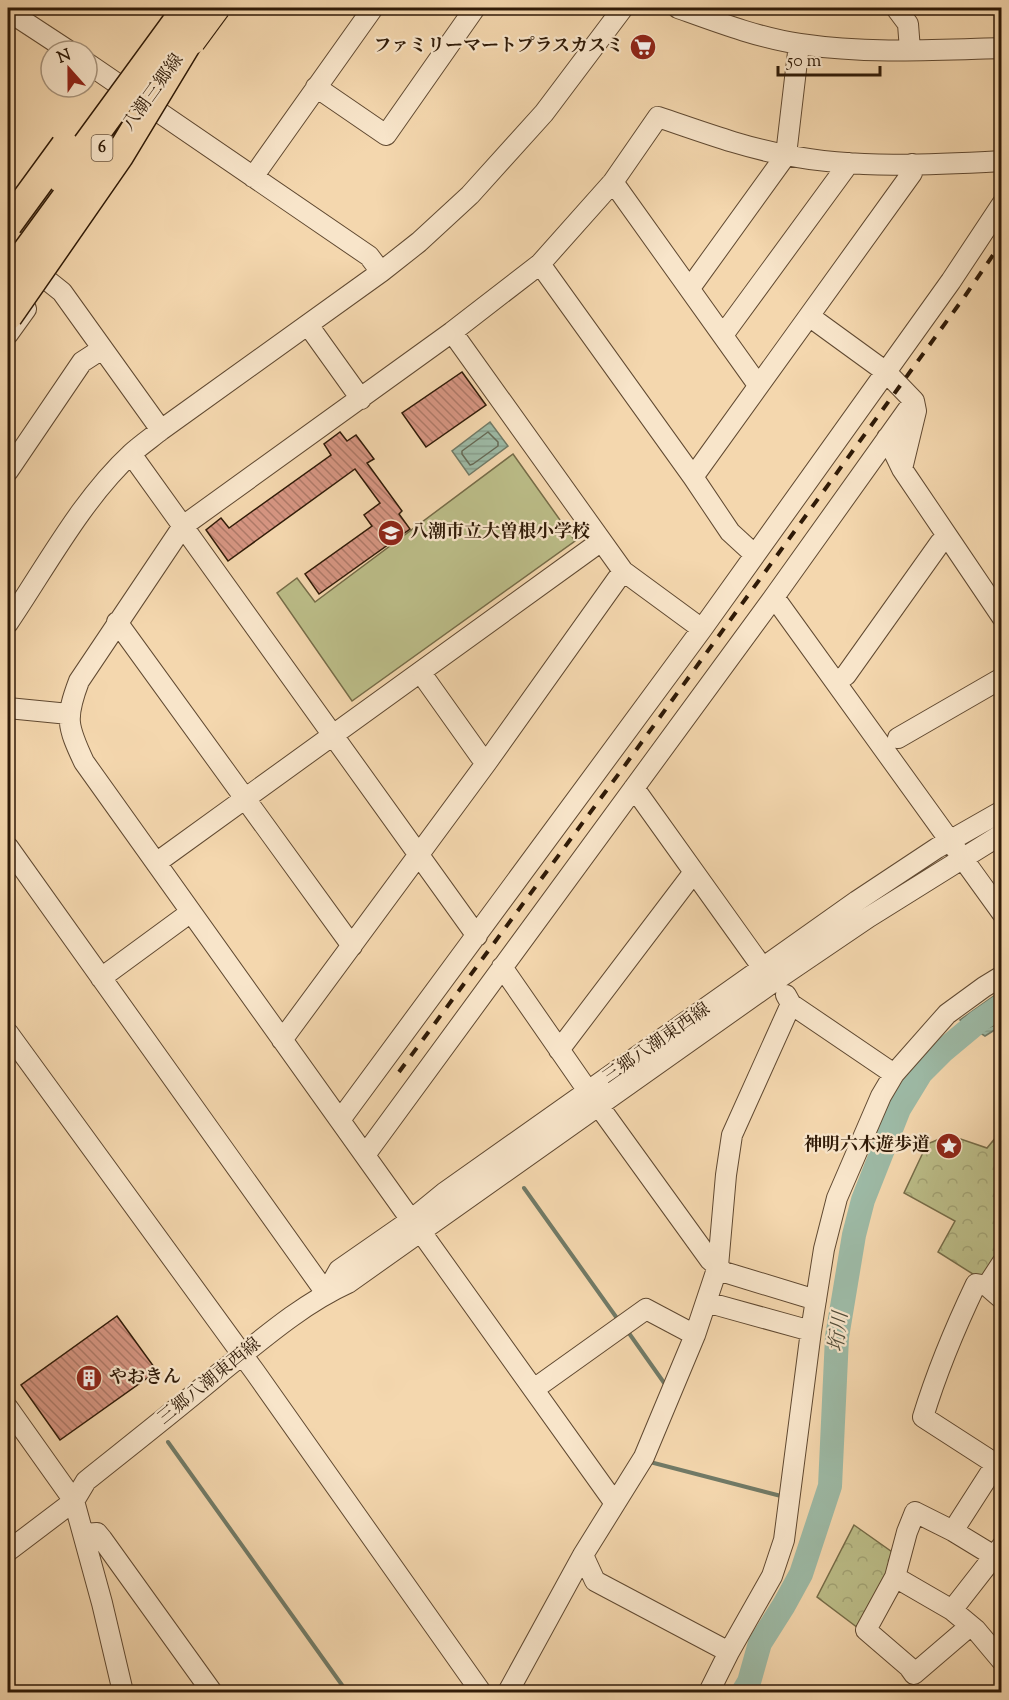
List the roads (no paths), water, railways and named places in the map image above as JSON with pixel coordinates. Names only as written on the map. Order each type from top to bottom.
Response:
[{"type":"highway","points":[[12,220],[112,79],[168,8]]},
{"type":"highway","points":[[8,316],[118,156],[202,12]]},
{"type":"highway","name":"6","points":[[8,253],[202,12]]},
{"type":"highway","name":"6","points":[[8,277],[202,12]]},
{"type":"main road","name":"八潮三郷線","points":[[8,296],[146,103],[202,12]]},
{"type":"street","points":[[253,177],[373,8]]},
{"type":"street","points":[[316,87],[386,135],[475,8]]},
{"type":"street","points":[[8,623],[14,601],[106,481],[131,454],[160,430],[308,325],[419,242],[470,195],[544,113],[622,8]]},
{"type":"street","points":[[678,8],[721,23],[799,44],[841,49],[1002,48]]},
{"type":"street","points":[[896,8],[908,24],[910,50]]},
{"type":"street","points":[[8,11],[51,39]]},
{"type":"street","points":[[690,288],[786,155],[799,44]]},
{"type":"street","points":[[99,71],[369,256],[381,272]]},
{"type":"street","points":[[614,1502],[84,762],[71,735],[69,707],[79,681],[183,525],[361,399],[540,264],[613,182],[658,117],[729,141],[786,155],[849,163],[912,164],[1002,161]]},
{"type":"street","points":[[723,335],[849,163]]},
{"type":"street","points":[[693,477],[912,173],[912,164]]},
{"type":"street","points":[[613,182],[759,385]]},
{"type":"street","points":[[340,1120],[702,629],[951,281],[1002,204]]},
{"type":"street","points":[[8,334],[47,280],[67,241],[71,207]]},
{"type":"street","points":[[540,264],[730,532],[755,555]]},
{"type":"street","points":[[47,280],[62,292],[160,430]]},
{"type":"street","points":[[809,315],[886,372],[914,401],[916,411],[902,469]]},
{"type":"street","points":[[308,325],[361,399]]},
{"type":"street","points":[[452,332],[600,542],[623,571],[702,629]]},
{"type":"street","points":[[8,471],[82,362],[102,349]]},
{"type":"street","points":[[364,1155],[774,597],[914,401]]},
{"type":"street","points":[[887,438],[902,469],[1002,616]]},
{"type":"street","points":[[131,454],[477,936]]},
{"type":"street","points":[[836,682],[846,675],[940,543],[948,537]]},
{"type":"street","points":[[156,863],[600,542]]},
{"type":"street","points":[[282,1040],[487,762],[623,571]]},
{"type":"street","points":[[774,597],[1002,913]]},
{"type":"street","points":[[117,622],[352,946]]},
{"type":"street","points":[[421,673],[480,756],[487,762]]},
{"type":"street","points":[[898,738],[1002,678]]},
{"type":"street","points":[[8,708],[69,714]]},
{"type":"street","points":[[634,788],[791,1004],[894,1074]]},
{"type":"street","name":"三郷八潮東西線","points":[[8,1551],[74,1501],[86,1481],[242,1356],[326,1293],[348,1283],[416,1226],[444,1193],[593,1098],[769,973],[857,901],[1002,811]]},
{"type":"street","name":"三郷八潮東西線","points":[[769,973],[869,917],[1002,834]]},
{"type":"street","points":[[8,847],[326,1293]]},
{"type":"street","points":[[560,1050],[694,872]]},
{"type":"street","points":[[101,978],[191,912]]},
{"type":"street","points":[[502,967],[710,1260],[724,1272],[816,1300]]},
{"type":"street","points":[[709,1692],[772,1576],[784,1540],[811,1331],[826,1240],[837,1198],[881,1096],[894,1074],[947,1014],[1002,976]]},
{"type":"street","points":[[508,1692],[583,1555],[644,1456],[695,1335],[718,1266],[726,1174],[732,1135],[791,1004]]},
{"type":"street","points":[[10,1041],[242,1356],[481,1692]]},
{"type":"street","points":[[954,1531],[999,1466],[923,1417],[935,1375],[976,1284],[994,1293],[1002,1263]]},
{"type":"street","points":[[706,1302],[811,1331]]},
{"type":"street","points":[[534,1389],[646,1309],[695,1335]]},
{"type":"street","points":[[8,1408],[74,1501],[123,1692]]},
{"type":"street","points":[[952,1610],[998,1551],[915,1512],[895,1577],[866,1630],[914,1674],[970,1626]]},
{"type":"street","points":[[84,1534],[96,1533],[102,1539],[212,1692]]},
{"type":"street","points":[[583,1555],[595,1581],[729,1652]]},
{"type":"street","points":[[895,1577],[952,1610],[976,1629],[1002,1661]]},
{"type":"water","points":[[490,422],[508,446],[469,475],[452,451]]},
{"type":"water","points":[[1001,991],[1001,1026],[985,1036],[960,1020]]},
{"type":"waterway","name":"垳川","points":[[743,1692],[749,1682],[760,1643],[801,1574],[830,1486],[837,1337],[854,1235],[863,1200],[899,1109],[921,1073],[943,1051],[1002,1005]]},
{"type":"waterway","points":[[524,1188],[619,1321]]},
{"type":"waterway","points":[[626,1329],[667,1387]]},
{"type":"waterway","points":[[168,1442],[347,1692]]},
{"type":"waterway","points":[[650,1462],[781,1496]]},
{"type":"railway","points":[[399,1072],[623,768],[1002,242]]},
{"type":"place","name":"ファミリーマートプラスカスミ","points":[[643,47]]},
{"type":"place","name":"八潮市立大曽根小学校","points":[[391,533]]},
{"type":"place","name":"神明六木遊歩道","points":[[949,1146]]},
{"type":"place","name":"やおきん","points":[[89,1378]]}]
